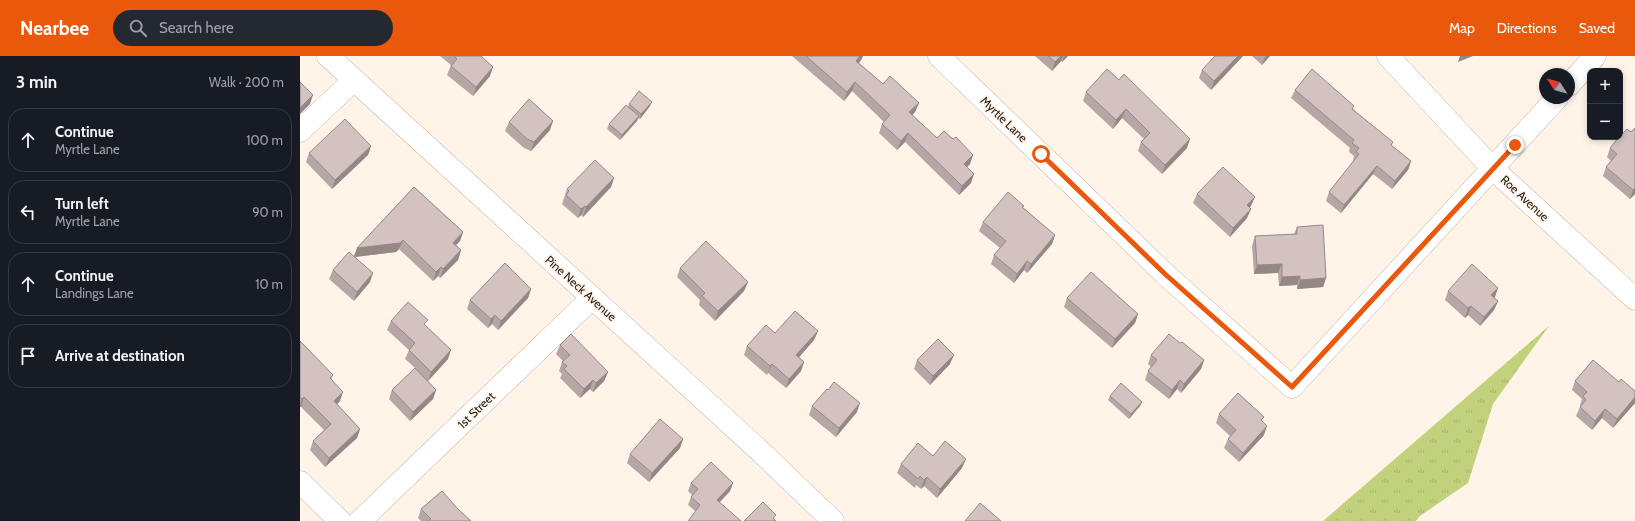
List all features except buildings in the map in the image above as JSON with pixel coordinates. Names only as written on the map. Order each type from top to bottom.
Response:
[{"type":"street","name":"Pine Neck Avenue","points":[[328,56],[761,452],[833,521]]},
{"type":"street","name":"Myrtle Lane","points":[[939,56],[1165,274],[1292,387],[1493,169]]},
{"type":"street","name":"Roe Avenue","points":[[1388,56],[1493,169],[1635,299]]},
{"type":"street","points":[[1575,78],[1595,56]]},
{"type":"street","points":[[300,131],[354,80]]},
{"type":"street","points":[[1493,169],[1552,104]]},
{"type":"street","name":"1st Street","points":[[360,521],[592,298]]},
{"type":"street","points":[[300,482],[340,521]]},
{"type":"green space","points":[[1549,326],[1493,404],[1468,483],[1420,516],[1416,521],[1323,521]]},
{"type":"route","points":[[1041,154],[1165,274],[1292,387],[1515,145]]}]
